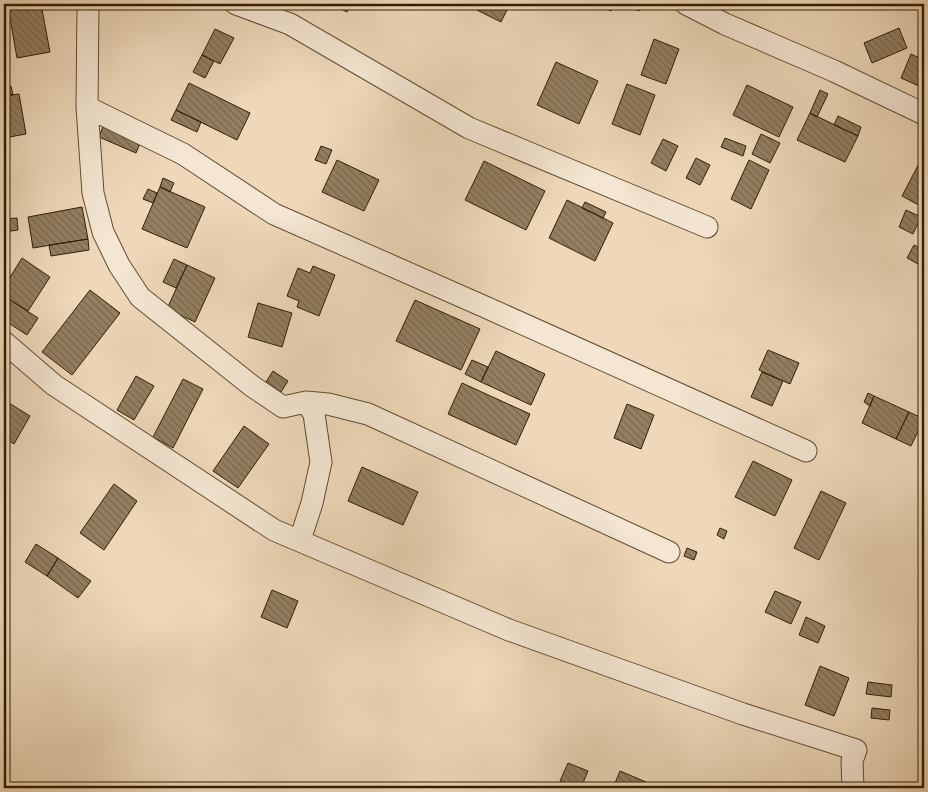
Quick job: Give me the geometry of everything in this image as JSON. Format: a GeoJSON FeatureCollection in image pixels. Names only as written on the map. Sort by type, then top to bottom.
{"type":"FeatureCollection","features":[{"type":"Feature","properties":{"kind":"street"},"geometry":{"type":"LineString","coordinates":[[88,4],[87,107],[93,193],[103,232],[119,265],[140,297],[252,386],[283,407],[306,402],[328,404],[368,414],[669,552]]}},
{"type":"Feature","properties":{"kind":"street"},"geometry":{"type":"LineString","coordinates":[[236,4],[290,24],[469,128],[708,227]]}},
{"type":"Feature","properties":{"kind":"street"},"geometry":{"type":"LineString","coordinates":[[686,4],[725,24],[834,71],[924,114]]}},
{"type":"Feature","properties":{"kind":"street"},"geometry":{"type":"LineString","coordinates":[[87,107],[183,154],[274,214],[806,451]]}},
{"type":"Feature","properties":{"kind":"street"},"geometry":{"type":"LineString","coordinates":[[4,342],[54,385],[274,530],[509,630],[744,714],[856,750],[852,761],[853,788]]}},
{"type":"Feature","properties":{"kind":"street"},"geometry":{"type":"LineString","coordinates":[[300,540],[312,503],[321,462],[314,414],[306,402]]}},
{"type":"Feature","properties":{"kind":"building"},"geometry":{"type":"Polygon","coordinates":[[[41,4],[50,52],[17,58],[8,7],[41,4]]]}},
{"type":"Feature","properties":{"kind":"building"},"geometry":{"type":"Polygon","coordinates":[[[331,4],[351,4],[347,12],[331,4]]]}},
{"type":"Feature","properties":{"kind":"building"},"geometry":{"type":"Polygon","coordinates":[[[478,4],[510,4],[501,22],[475,9],[478,4]]]}},
{"type":"Feature","properties":{"kind":"building"},"geometry":{"type":"Polygon","coordinates":[[[602,4],[615,4],[611,11],[601,6],[602,4]]]}},
{"type":"Feature","properties":{"kind":"building"},"geometry":{"type":"Polygon","coordinates":[[[625,4],[642,4],[639,11],[625,4]]]}},
{"type":"Feature","properties":{"kind":"building"},"geometry":{"type":"Polygon","coordinates":[[[899,28],[907,48],[872,63],[864,43],[899,28]]]}},
{"type":"Feature","properties":{"kind":"building"},"geometry":{"type":"Polygon","coordinates":[[[215,29],[234,38],[220,64],[202,55],[215,29]]]}},
{"type":"Feature","properties":{"kind":"building"},"geometry":{"type":"Polygon","coordinates":[[[654,39],[679,49],[666,84],[641,75],[654,39]]]}},
{"type":"Feature","properties":{"kind":"building"},"geometry":{"type":"Polygon","coordinates":[[[911,54],[924,60],[924,76],[919,86],[901,78],[911,54]]]}},
{"type":"Feature","properties":{"kind":"building"},"geometry":{"type":"Polygon","coordinates":[[[202,55],[214,61],[205,78],[193,72],[202,55]]]}},
{"type":"Feature","properties":{"kind":"building"},"geometry":{"type":"Polygon","coordinates":[[[556,62],[598,81],[579,124],[537,105],[556,62]]]}},
{"type":"Feature","properties":{"kind":"building"},"geometry":{"type":"Polygon","coordinates":[[[189,83],[250,113],[237,140],[176,110],[189,83]]]}},
{"type":"Feature","properties":{"kind":"building"},"geometry":{"type":"Polygon","coordinates":[[[627,84],[655,95],[640,135],[612,124],[627,84]]]}},
{"type":"Feature","properties":{"kind":"building"},"geometry":{"type":"Polygon","coordinates":[[[747,85],[793,107],[779,137],[733,115],[747,85]]]}},
{"type":"Feature","properties":{"kind":"building"},"geometry":{"type":"Polygon","coordinates":[[[11,86],[13,95],[4,96],[4,87],[11,86]]]}},
{"type":"Feature","properties":{"kind":"building"},"geometry":{"type":"Polygon","coordinates":[[[820,90],[828,94],[817,117],[810,113],[820,90]]]}},
{"type":"Feature","properties":{"kind":"building"},"geometry":{"type":"Polygon","coordinates":[[[19,94],[26,134],[4,138],[4,96],[19,94]]]}},
{"type":"Feature","properties":{"kind":"building"},"geometry":{"type":"Polygon","coordinates":[[[176,110],[201,122],[197,132],[171,120],[176,110]]]}},
{"type":"Feature","properties":{"kind":"building"},"geometry":{"type":"Polygon","coordinates":[[[810,113],[858,136],[845,162],[797,140],[810,113]]]}},
{"type":"Feature","properties":{"kind":"building"},"geometry":{"type":"Polygon","coordinates":[[[838,116],[861,127],[858,136],[834,125],[838,116]]]}},
{"type":"Feature","properties":{"kind":"building"},"geometry":{"type":"Polygon","coordinates":[[[104,124],[141,141],[136,153],[99,137],[104,124]]]}},
{"type":"Feature","properties":{"kind":"building"},"geometry":{"type":"Polygon","coordinates":[[[761,134],[780,143],[770,163],[752,154],[761,134]]]}},
{"type":"Feature","properties":{"kind":"building"},"geometry":{"type":"Polygon","coordinates":[[[725,138],[746,146],[743,156],[721,147],[725,138]]]}},
{"type":"Feature","properties":{"kind":"building"},"geometry":{"type":"Polygon","coordinates":[[[663,139],[678,146],[666,171],[651,163],[663,139]]]}},
{"type":"Feature","properties":{"kind":"building"},"geometry":{"type":"Polygon","coordinates":[[[321,146],[332,150],[326,164],[315,160],[321,146]]]}},
{"type":"Feature","properties":{"kind":"building"},"geometry":{"type":"Polygon","coordinates":[[[924,154],[924,208],[902,196],[924,154]]]}},
{"type":"Feature","properties":{"kind":"building"},"geometry":{"type":"Polygon","coordinates":[[[696,158],[710,165],[700,185],[686,178],[696,158]]]}},
{"type":"Feature","properties":{"kind":"building"},"geometry":{"type":"Polygon","coordinates":[[[337,160],[379,180],[364,211],[322,192],[337,160]]]}},
{"type":"Feature","properties":{"kind":"building"},"geometry":{"type":"Polygon","coordinates":[[[749,160],[769,170],[751,209],[731,199],[749,160]]]}},
{"type":"Feature","properties":{"kind":"building"},"geometry":{"type":"Polygon","coordinates":[[[484,161],[545,191],[526,230],[465,200],[484,161]]]}},
{"type":"Feature","properties":{"kind":"building"},"geometry":{"type":"Polygon","coordinates":[[[163,178],[174,183],[170,192],[160,187],[163,178]]]}},
{"type":"Feature","properties":{"kind":"building"},"geometry":{"type":"Polygon","coordinates":[[[160,187],[205,207],[187,248],[142,229],[160,187]]]}},
{"type":"Feature","properties":{"kind":"building"},"geometry":{"type":"Polygon","coordinates":[[[148,189],[157,193],[153,203],[143,199],[148,189]]]}},
{"type":"Feature","properties":{"kind":"building"},"geometry":{"type":"Polygon","coordinates":[[[567,200],[613,223],[595,261],[549,238],[567,200]]]}},
{"type":"Feature","properties":{"kind":"building"},"geometry":{"type":"Polygon","coordinates":[[[585,202],[606,212],[603,218],[582,208],[585,202]]]}},
{"type":"Feature","properties":{"kind":"building"},"geometry":{"type":"Polygon","coordinates":[[[82,207],[88,239],[33,248],[28,217],[82,207]]]}},
{"type":"Feature","properties":{"kind":"building"},"geometry":{"type":"Polygon","coordinates":[[[906,210],[921,217],[913,234],[899,227],[906,210]]]}},
{"type":"Feature","properties":{"kind":"building"},"geometry":{"type":"Polygon","coordinates":[[[17,218],[18,230],[4,232],[4,219],[17,218]]]}},
{"type":"Feature","properties":{"kind":"building"},"geometry":{"type":"Polygon","coordinates":[[[88,239],[89,250],[51,256],[49,245],[88,239]]]}},
{"type":"Feature","properties":{"kind":"building"},"geometry":{"type":"Polygon","coordinates":[[[914,245],[924,250],[918,264],[907,258],[914,245]]]}},
{"type":"Feature","properties":{"kind":"building"},"geometry":{"type":"Polygon","coordinates":[[[22,258],[50,277],[28,311],[4,296],[4,287],[22,258]]]}},
{"type":"Feature","properties":{"kind":"building"},"geometry":{"type":"Polygon","coordinates":[[[174,259],[187,265],[176,288],[163,282],[174,259]]]}},
{"type":"Feature","properties":{"kind":"building"},"geometry":{"type":"Polygon","coordinates":[[[187,265],[215,278],[195,322],[167,309],[187,265]]]}},
{"type":"Feature","properties":{"kind":"building"},"geometry":{"type":"Polygon","coordinates":[[[313,266],[335,275],[319,316],[297,307],[299,301],[287,296],[298,268],[310,273],[313,266]]]}},
{"type":"Feature","properties":{"kind":"building"},"geometry":{"type":"Polygon","coordinates":[[[90,290],[120,313],[72,375],[42,352],[90,290]]]}},
{"type":"Feature","properties":{"kind":"building"},"geometry":{"type":"Polygon","coordinates":[[[4,296],[38,318],[27,335],[4,320],[4,296]]]}},
{"type":"Feature","properties":{"kind":"building"},"geometry":{"type":"Polygon","coordinates":[[[415,300],[480,329],[461,370],[396,341],[415,300]]]}},
{"type":"Feature","properties":{"kind":"building"},"geometry":{"type":"Polygon","coordinates":[[[258,303],[292,313],[282,347],[248,337],[258,303]]]}},
{"type":"Feature","properties":{"kind":"building"},"geometry":{"type":"Polygon","coordinates":[[[768,350],[799,363],[790,384],[759,370],[768,350]]]}},
{"type":"Feature","properties":{"kind":"building"},"geometry":{"type":"Polygon","coordinates":[[[496,351],[545,374],[531,405],[481,382],[496,351]]]}},
{"type":"Feature","properties":{"kind":"building"},"geometry":{"type":"Polygon","coordinates":[[[472,360],[488,367],[481,382],[465,374],[472,360]]]}},
{"type":"Feature","properties":{"kind":"building"},"geometry":{"type":"Polygon","coordinates":[[[273,371],[288,381],[281,392],[266,382],[273,371]]]}},
{"type":"Feature","properties":{"kind":"building"},"geometry":{"type":"Polygon","coordinates":[[[762,372],[783,381],[772,406],[751,397],[762,372]]]}},
{"type":"Feature","properties":{"kind":"building"},"geometry":{"type":"Polygon","coordinates":[[[136,376],[154,386],[134,420],[117,410],[136,376]]]}},
{"type":"Feature","properties":{"kind":"building"},"geometry":{"type":"Polygon","coordinates":[[[183,379],[203,389],[173,448],[153,437],[183,379]]]}},
{"type":"Feature","properties":{"kind":"building"},"geometry":{"type":"Polygon","coordinates":[[[462,383],[530,414],[516,445],[448,414],[462,383]]]}},
{"type":"Feature","properties":{"kind":"building"},"geometry":{"type":"Polygon","coordinates":[[[868,393],[874,396],[870,406],[864,402],[868,393]]]}},
{"type":"Feature","properties":{"kind":"building"},"geometry":{"type":"Polygon","coordinates":[[[874,396],[909,412],[896,439],[862,423],[874,396]]]}},
{"type":"Feature","properties":{"kind":"building"},"geometry":{"type":"Polygon","coordinates":[[[4,400],[30,416],[14,444],[4,438],[4,400]]]}},
{"type":"Feature","properties":{"kind":"building"},"geometry":{"type":"Polygon","coordinates":[[[627,404],[654,415],[641,449],[614,438],[627,404]]]}},
{"type":"Feature","properties":{"kind":"building"},"geometry":{"type":"Polygon","coordinates":[[[909,412],[924,419],[911,446],[896,439],[909,412]]]}},
{"type":"Feature","properties":{"kind":"building"},"geometry":{"type":"Polygon","coordinates":[[[244,426],[269,444],[238,488],[213,471],[244,426]]]}},
{"type":"Feature","properties":{"kind":"building"},"geometry":{"type":"Polygon","coordinates":[[[753,461],[792,480],[775,516],[735,497],[753,461]]]}},
{"type":"Feature","properties":{"kind":"building"},"geometry":{"type":"Polygon","coordinates":[[[362,467],[418,492],[403,525],[348,501],[362,467]]]}},
{"type":"Feature","properties":{"kind":"building"},"geometry":{"type":"Polygon","coordinates":[[[114,484],[137,501],[104,550],[80,533],[114,484]]]}},
{"type":"Feature","properties":{"kind":"building"},"geometry":{"type":"Polygon","coordinates":[[[821,491],[846,503],[819,560],[794,548],[821,491]]]}},
{"type":"Feature","properties":{"kind":"building"},"geometry":{"type":"Polygon","coordinates":[[[720,528],[727,531],[724,539],[717,535],[720,528]]]}},
{"type":"Feature","properties":{"kind":"building"},"geometry":{"type":"Polygon","coordinates":[[[36,544],[58,558],[47,576],[25,562],[36,544]]]}},
{"type":"Feature","properties":{"kind":"building"},"geometry":{"type":"Polygon","coordinates":[[[687,548],[697,552],[694,560],[684,556],[687,548]]]}},
{"type":"Feature","properties":{"kind":"building"},"geometry":{"type":"Polygon","coordinates":[[[58,558],[91,581],[78,598],[47,576],[58,558]]]}},
{"type":"Feature","properties":{"kind":"building"},"geometry":{"type":"Polygon","coordinates":[[[272,590],[298,601],[287,628],[261,617],[272,590]]]}},
{"type":"Feature","properties":{"kind":"building"},"geometry":{"type":"Polygon","coordinates":[[[775,591],[801,602],[791,624],[765,612],[775,591]]]}},
{"type":"Feature","properties":{"kind":"building"},"geometry":{"type":"Polygon","coordinates":[[[806,617],[825,626],[818,643],[799,635],[806,617]]]}},
{"type":"Feature","properties":{"kind":"building"},"geometry":{"type":"Polygon","coordinates":[[[919,628],[924,628],[924,643],[919,643],[919,628]]]}},
{"type":"Feature","properties":{"kind":"building"},"geometry":{"type":"Polygon","coordinates":[[[820,666],[849,678],[834,716],[805,705],[820,666]]]}},
{"type":"Feature","properties":{"kind":"building"},"geometry":{"type":"Polygon","coordinates":[[[868,682],[892,685],[891,697],[866,694],[868,682]]]}},
{"type":"Feature","properties":{"kind":"building"},"geometry":{"type":"Polygon","coordinates":[[[872,708],[890,710],[889,720],[871,718],[872,708]]]}},
{"type":"Feature","properties":{"kind":"building"},"geometry":{"type":"Polygon","coordinates":[[[568,763],[588,771],[581,788],[560,781],[568,763]]]}},
{"type":"Feature","properties":{"kind":"building"},"geometry":{"type":"Polygon","coordinates":[[[620,771],[646,782],[643,788],[613,788],[620,771]]]}}]}
